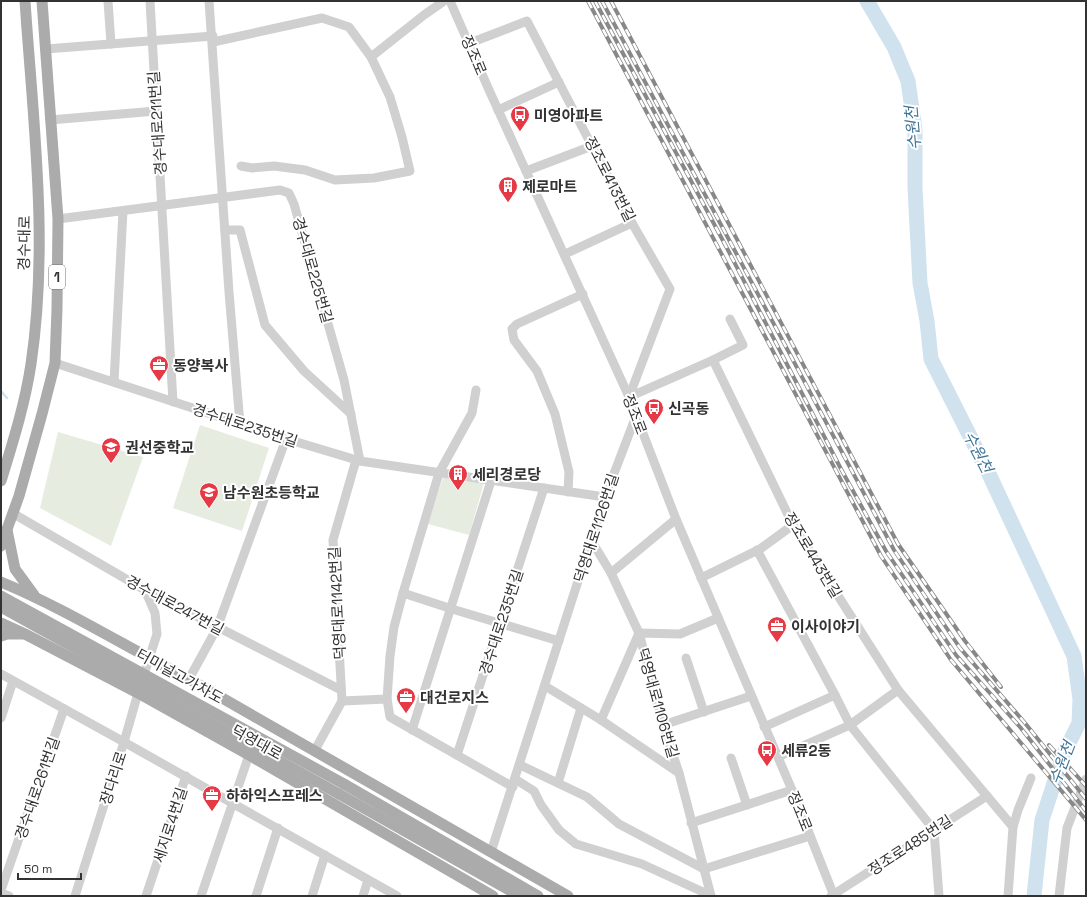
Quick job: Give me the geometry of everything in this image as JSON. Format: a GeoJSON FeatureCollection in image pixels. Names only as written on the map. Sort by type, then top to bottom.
{"type":"FeatureCollection","features":[{"type":"Feature","properties":{"kind":"main road","name":"경수대로"},"geometry":{"type":"LineString","coordinates":[[1,481],[20,422],[31,364],[38,304],[40,220],[25,1]]}},
{"type":"Feature","properties":{"kind":"main road","name":"1"},"geometry":{"type":"LineString","coordinates":[[1,546],[14,514],[55,363],[58,218],[42,1]]}},
{"type":"Feature","properties":{"kind":"main road"},"geometry":{"type":"LineString","coordinates":[[7,529],[15,569],[35,596]]}},
{"type":"Feature","properties":{"kind":"main road","name":"덕영대로"},"geometry":{"type":"LineString","coordinates":[[1,582],[35,596],[148,658],[189,678],[568,896]]}},
{"type":"Feature","properties":{"kind":"main road","name":"터미널고가차도"},"geometry":{"type":"LineString","coordinates":[[1,596],[342,789]]}},
{"type":"Feature","properties":{"kind":"main road","name":"터미널고가차도"},"geometry":{"type":"LineString","coordinates":[[1,607],[342,789]]}},
{"type":"Feature","properties":{"kind":"main road","name":"덕영대로"},"geometry":{"type":"LineString","coordinates":[[1,623],[138,693],[250,755],[442,866],[480,892],[493,896]]}},
{"type":"Feature","properties":{"kind":"main road"},"geometry":{"type":"LineString","coordinates":[[1,636],[7,634],[25,634]]}},
{"type":"Feature","properties":{"kind":"main road"},"geometry":{"type":"LineString","coordinates":[[342,789],[520,896]]}},
{"type":"Feature","properties":{"kind":"main road"},"geometry":{"type":"LineString","coordinates":[[409,828],[461,834]]}},
{"type":"Feature","properties":{"kind":"main road"},"geometry":{"type":"LineString","coordinates":[[409,828],[442,866]]}},
{"type":"Feature","properties":{"kind":"main road"},"geometry":{"type":"LineString","coordinates":[[409,828],[538,896]]}},
{"type":"Feature","properties":{"kind":"street"},"geometry":{"type":"LineString","coordinates":[[108,1],[111,44]]}},
{"type":"Feature","properties":{"kind":"street","name":"경수대로211번길"},"geometry":{"type":"LineString","coordinates":[[150,1],[162,205]]}},
{"type":"Feature","properties":{"kind":"street"},"geometry":{"type":"LineString","coordinates":[[209,1],[213,39],[222,198],[240,424]]}},
{"type":"Feature","properties":{"kind":"street"},"geometry":{"type":"LineString","coordinates":[[371,57],[444,1]]}},
{"type":"Feature","properties":{"kind":"street","name":"정조로"},"geometry":{"type":"LineString","coordinates":[[450,1],[629,397],[676,519],[792,790],[833,896]]}},
{"type":"Feature","properties":{"kind":"street"},"geometry":{"type":"LineString","coordinates":[[46,49],[152,41],[213,39],[322,18],[349,27],[371,57],[390,97],[410,171],[374,178],[335,180],[305,170],[274,166],[252,168],[241,166]]}},
{"type":"Feature","properties":{"kind":"street","name":"정조로413번길"},"geometry":{"type":"LineString","coordinates":[[470,43],[527,20],[632,223],[670,289],[629,397]]}},
{"type":"Feature","properties":{"kind":"street"},"geometry":{"type":"LineString","coordinates":[[498,110],[559,82]]}},
{"type":"Feature","properties":{"kind":"street"},"geometry":{"type":"LineString","coordinates":[[50,120],[156,111]]}},
{"type":"Feature","properties":{"kind":"street"},"geometry":{"type":"LineString","coordinates":[[526,171],[592,146]]}},
{"type":"Feature","properties":{"kind":"street","name":"경수대로225번길"},"geometry":{"type":"LineString","coordinates":[[58,218],[280,190],[289,193],[294,204],[344,380],[358,461]]}},
{"type":"Feature","properties":{"kind":"street"},"geometry":{"type":"LineString","coordinates":[[162,205],[173,402]]}},
{"type":"Feature","properties":{"kind":"street"},"geometry":{"type":"LineString","coordinates":[[114,382],[123,211]]}},
{"type":"Feature","properties":{"kind":"street"},"geometry":{"type":"LineString","coordinates":[[564,254],[632,223]]}},
{"type":"Feature","properties":{"kind":"street"},"geometry":{"type":"LineString","coordinates":[[225,230],[240,230],[265,325],[304,371],[351,414]]}},
{"type":"Feature","properties":{"kind":"street"},"geometry":{"type":"LineString","coordinates":[[568,492],[569,472],[555,414],[537,371],[514,340],[512,329],[517,324],[583,294]]}},
{"type":"Feature","properties":{"kind":"street"},"geometry":{"type":"LineString","coordinates":[[629,397],[744,346],[730,319]]}},
{"type":"Feature","properties":{"kind":"street","name":"정조로443번길"},"geometry":{"type":"LineString","coordinates":[[713,360],[793,525],[898,690],[1013,827]]}},
{"type":"Feature","properties":{"kind":"street","name":"경수대로235번길"},"geometry":{"type":"LineString","coordinates":[[55,363],[286,439],[358,461],[605,497]]}},
{"type":"Feature","properties":{"kind":"street"},"geometry":{"type":"LineString","coordinates":[[476,390],[472,413],[439,473],[403,593],[394,627],[387,699],[390,717],[457,755],[514,783]]}},
{"type":"Feature","properties":{"kind":"street","name":"덕영대로1126번길"},"geometry":{"type":"LineString","coordinates":[[491,852],[605,497],[636,416]]}},
{"type":"Feature","properties":{"kind":"street"},"geometry":{"type":"LineString","coordinates":[[189,678],[217,628],[286,439]]}},
{"type":"Feature","properties":{"kind":"street","name":"덕영대로1142번길"},"geometry":{"type":"LineString","coordinates":[[342,701],[333,540],[358,461]]}},
{"type":"Feature","properties":{"kind":"street"},"geometry":{"type":"LineString","coordinates":[[412,730],[452,609],[491,481]]}},
{"type":"Feature","properties":{"kind":"street","name":"경수대로235번길"},"geometry":{"type":"LineString","coordinates":[[457,755],[544,488]]}},
{"type":"Feature","properties":{"kind":"street","name":"경수대로247번길"},"geometry":{"type":"LineString","coordinates":[[14,514],[145,590],[341,690]]}},
{"type":"Feature","properties":{"kind":"street"},"geometry":{"type":"LineString","coordinates":[[611,573],[676,519]]}},
{"type":"Feature","properties":{"kind":"street"},"geometry":{"type":"LineString","coordinates":[[701,578],[758,550],[793,525]]}},
{"type":"Feature","properties":{"kind":"street","name":"덕영대로1106번길"},"geometry":{"type":"LineString","coordinates":[[514,783],[534,791],[541,805],[559,830],[576,844],[642,864],[706,894],[704,869],[679,773],[663,725],[639,633],[611,573],[591,540]]}},
{"type":"Feature","properties":{"kind":"street"},"geometry":{"type":"LineString","coordinates":[[758,550],[850,725],[934,830],[939,896]]}},
{"type":"Feature","properties":{"kind":"street"},"geometry":{"type":"LineString","coordinates":[[145,590],[155,613],[157,634],[148,658]]}},
{"type":"Feature","properties":{"kind":"street"},"geometry":{"type":"LineString","coordinates":[[403,593],[559,641]]}},
{"type":"Feature","properties":{"kind":"street"},"geometry":{"type":"LineString","coordinates":[[639,633],[680,634],[718,618]]}},
{"type":"Feature","properties":{"kind":"street","name":"덕영대로1106번길"},"geometry":{"type":"LineString","coordinates":[[639,633],[601,720],[679,773]]}},
{"type":"Feature","properties":{"kind":"street","name":"장다리로"},"geometry":{"type":"LineString","coordinates":[[75,896],[124,742],[148,658]]}},
{"type":"Feature","properties":{"kind":"street"},"geometry":{"type":"LineString","coordinates":[[686,658],[704,712]]}},
{"type":"Feature","properties":{"kind":"street"},"geometry":{"type":"LineString","coordinates":[[1,674],[124,742]]}},
{"type":"Feature","properties":{"kind":"street"},"geometry":{"type":"LineString","coordinates":[[1,718],[13,681]]}},
{"type":"Feature","properties":{"kind":"street"},"geometry":{"type":"LineString","coordinates":[[545,686],[601,720]]}},
{"type":"Feature","properties":{"kind":"street"},"geometry":{"type":"LineString","coordinates":[[778,757],[850,725],[898,690]]}},
{"type":"Feature","properties":{"kind":"street"},"geometry":{"type":"LineString","coordinates":[[764,727],[835,695]]}},
{"type":"Feature","properties":{"kind":"street"},"geometry":{"type":"LineString","coordinates":[[663,725],[751,696]]}},
{"type":"Feature","properties":{"kind":"street"},"geometry":{"type":"LineString","coordinates":[[315,750],[342,701],[387,699]]}},
{"type":"Feature","properties":{"kind":"street"},"geometry":{"type":"LineString","coordinates":[[558,783],[581,708]]}},
{"type":"Feature","properties":{"kind":"street","name":"경수대로261번길"},"geometry":{"type":"LineString","coordinates":[[1,890],[64,709]]}},
{"type":"Feature","properties":{"kind":"street","name":"세지로4번길"},"geometry":{"type":"LineString","coordinates":[[124,742],[397,896]]}},
{"type":"Feature","properties":{"kind":"street"},"geometry":{"type":"LineString","coordinates":[[201,896],[232,802],[250,755]]}},
{"type":"Feature","properties":{"kind":"street"},"geometry":{"type":"LineString","coordinates":[[731,758],[746,806]]}},
{"type":"Feature","properties":{"kind":"street"},"geometry":{"type":"LineString","coordinates":[[520,765],[587,797],[619,824],[704,869],[810,836]]}},
{"type":"Feature","properties":{"kind":"street","name":"세지로4번길"},"geometry":{"type":"LineString","coordinates":[[146,896],[186,776]]}},
{"type":"Feature","properties":{"kind":"street"},"geometry":{"type":"LineString","coordinates":[[1008,896],[1013,827],[1031,778]]}},
{"type":"Feature","properties":{"kind":"street"},"geometry":{"type":"LineString","coordinates":[[1061,894],[1067,828],[1086,778]]}},
{"type":"Feature","properties":{"kind":"street"},"geometry":{"type":"LineString","coordinates":[[691,823],[792,790]]}},
{"type":"Feature","properties":{"kind":"street","name":"정조로485번길"},"geometry":{"type":"LineString","coordinates":[[833,896],[987,796]]}},
{"type":"Feature","properties":{"kind":"street"},"geometry":{"type":"LineString","coordinates":[[256,896],[278,828]]}},
{"type":"Feature","properties":{"kind":"street"},"geometry":{"type":"LineString","coordinates":[[312,896],[325,855]]}},
{"type":"Feature","properties":{"kind":"street"},"geometry":{"type":"LineString","coordinates":[[363,896],[368,880]]}},
{"type":"Feature","properties":{"kind":"street"},"geometry":{"type":"LineString","coordinates":[[1,893],[9,896]]}},
{"type":"Feature","properties":{"kind":"shaded area"},"geometry":{"type":"Polygon","coordinates":[[[200,425],[269,448],[242,531],[173,508],[200,425]]]}},
{"type":"Feature","properties":{"kind":"shaded area"},"geometry":{"type":"Polygon","coordinates":[[[58,432],[143,457],[111,546],[40,508],[58,432]]]}},
{"type":"Feature","properties":{"kind":"shaded area"},"geometry":{"type":"Polygon","coordinates":[[[443,477],[484,483],[469,535],[428,524],[443,477]]]}},
{"type":"Feature","properties":{"kind":"waterway","name":"수원천"},"geometry":{"type":"LineString","coordinates":[[867,1],[894,47],[908,81],[915,130],[915,188],[920,283],[927,321],[931,359],[989,474],[1074,656],[1080,699],[1079,723],[1064,753],[1042,820],[1034,896]]}},
{"type":"Feature","properties":{"kind":"waterway"},"geometry":{"type":"LineString","coordinates":[[1,391],[7,398]]}},
{"type":"Feature","properties":{"kind":"railway"},"geometry":{"type":"LineString","coordinates":[[588,1],[881,556],[951,660],[1086,820]]}},
{"type":"Feature","properties":{"kind":"railway"},"geometry":{"type":"LineString","coordinates":[[595,1],[729,252],[841,469],[886,551],[956,655],[1020,727],[1086,811]]}},
{"type":"Feature","properties":{"kind":"railway"},"geometry":{"type":"LineString","coordinates":[[602,1],[894,550],[960,648],[1025,723],[1086,799]]}},
{"type":"Feature","properties":{"kind":"railway"},"geometry":{"type":"LineString","coordinates":[[611,1],[898,544],[965,641],[1001,687]]}},
{"type":"Feature","properties":{"kind":"railway"},"geometry":{"type":"LineString","coordinates":[[1049,745],[1086,786]]}},
{"type":"Feature","properties":{"kind":"place","name":"미영아파트"},"geometry":{"type":"Point","coordinates":[520,132]}},
{"type":"Feature","properties":{"kind":"place","name":"제로마트"},"geometry":{"type":"Point","coordinates":[508,203]}},
{"type":"Feature","properties":{"kind":"place","name":"동양복사"},"geometry":{"type":"Point","coordinates":[159,382]}},
{"type":"Feature","properties":{"kind":"place","name":"신곡동"},"geometry":{"type":"Point","coordinates":[654,425]}},
{"type":"Feature","properties":{"kind":"place","name":"권선중학교"},"geometry":{"type":"Point","coordinates":[111,464]}},
{"type":"Feature","properties":{"kind":"place","name":"세리경로당"},"geometry":{"type":"Point","coordinates":[458,491]}},
{"type":"Feature","properties":{"kind":"place","name":"남수원초등학교"},"geometry":{"type":"Point","coordinates":[209,509]}},
{"type":"Feature","properties":{"kind":"place","name":"이사이야기"},"geometry":{"type":"Point","coordinates":[777,643]}},
{"type":"Feature","properties":{"kind":"place","name":"대건로지스"},"geometry":{"type":"Point","coordinates":[406,714]}},
{"type":"Feature","properties":{"kind":"place","name":"세류2동"},"geometry":{"type":"Point","coordinates":[767,767]}},
{"type":"Feature","properties":{"kind":"place","name":"하하익스프레스"},"geometry":{"type":"Point","coordinates":[212,812]}}]}
